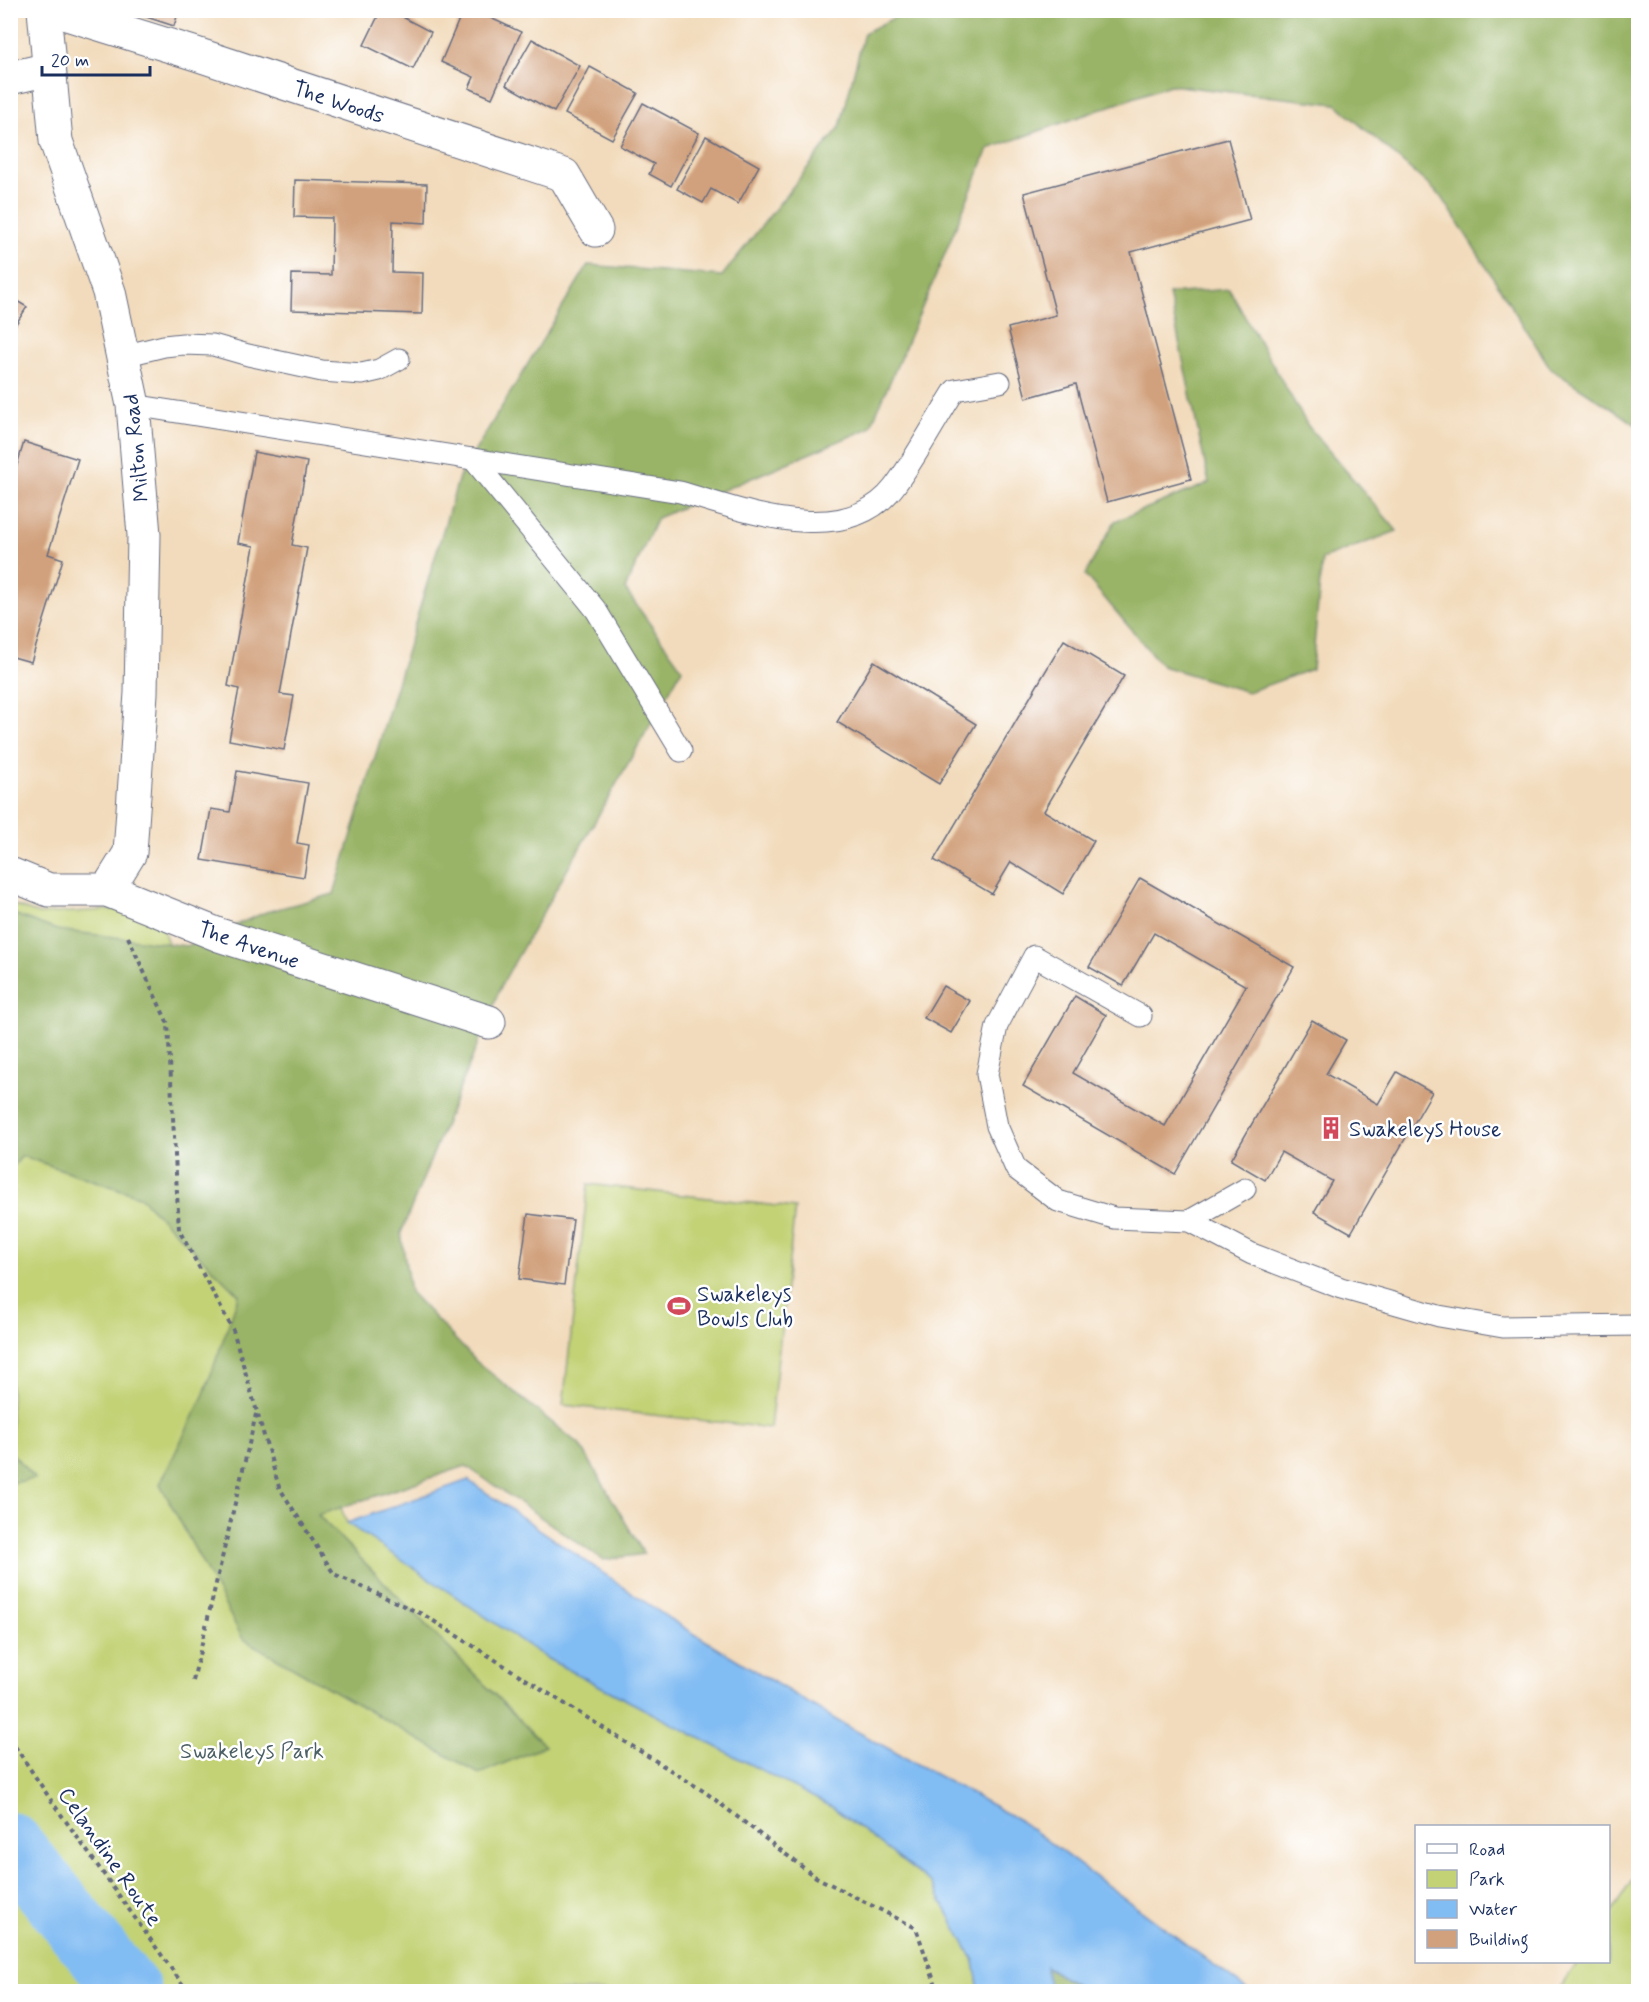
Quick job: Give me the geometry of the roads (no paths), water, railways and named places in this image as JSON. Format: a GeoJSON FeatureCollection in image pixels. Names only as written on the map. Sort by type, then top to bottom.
{"type":"FeatureCollection","features":[{"type":"Feature","properties":{"kind":"street","name":"Milton Road"},"geometry":{"type":"LineString","coordinates":[[44,10],[56,141],[109,292],[133,405],[144,536],[141,693],[130,853],[107,890]]}},
{"type":"Feature","properties":{"kind":"street","name":"The Woods"},"geometry":{"type":"LineString","coordinates":[[54,10],[193,53],[564,176],[596,230]]}},
{"type":"Feature","properties":{"kind":"street"},"geometry":{"type":"LineString","coordinates":[[10,78],[49,69]]}},
{"type":"Feature","properties":{"kind":"street","name":"The Avenue"},"geometry":{"type":"LineString","coordinates":[[10,874],[49,890],[107,890],[219,935],[489,1022]]}},
{"type":"Feature","properties":{"kind":"lane"},"geometry":{"type":"LineString","coordinates":[[123,356],[164,346],[213,345],[322,371],[363,374],[379,370],[399,359]]}},
{"type":"Feature","properties":{"kind":"lane"},"geometry":{"type":"LineString","coordinates":[[133,405],[680,492],[760,516],[800,522],[831,520],[866,511],[893,488],[955,390],[1000,382]]}},
{"type":"Feature","properties":{"kind":"lane"},"geometry":{"type":"LineString","coordinates":[[473,459],[596,610],[681,751]]}},
{"type":"Feature","properties":{"kind":"lane"},"geometry":{"type":"LineString","coordinates":[[1141,1016],[1034,956],[997,1026],[987,1074],[997,1126],[1016,1169],[1058,1201],[1114,1218],[1189,1221],[1263,1259],[1341,1288],[1439,1316],[1503,1327],[1638,1325]]}},
{"type":"Feature","properties":{"kind":"lane"},"geometry":{"type":"LineString","coordinates":[[1189,1221],[1245,1189]]}},
{"type":"Feature","properties":{"kind":"water"},"geometry":{"type":"Polygon","coordinates":[[[468,1480],[670,1619],[838,1721],[1019,1820],[1249,1991],[1086,1991],[1045,1966],[1050,1991],[979,1991],[974,1961],[932,1884],[832,1807],[548,1659],[347,1523],[468,1480]]]}},
{"type":"Feature","properties":{"kind":"waterway"},"geometry":{"type":"LineString","coordinates":[[10,1844],[130,1992]]}},
{"type":"Feature","properties":{"kind":"place","name":"Swakeleys House"},"geometry":{"type":"Point","coordinates":[1331,1128]}},
{"type":"Feature","properties":{"kind":"place","name":"Swakeleys Bowls Club"},"geometry":{"type":"Point","coordinates":[679,1306]}},
{"type":"Feature","properties":{"kind":"park label","name":"Swakeleys Park"},"geometry":{"type":"Point","coordinates":[252,1750]}}]}
